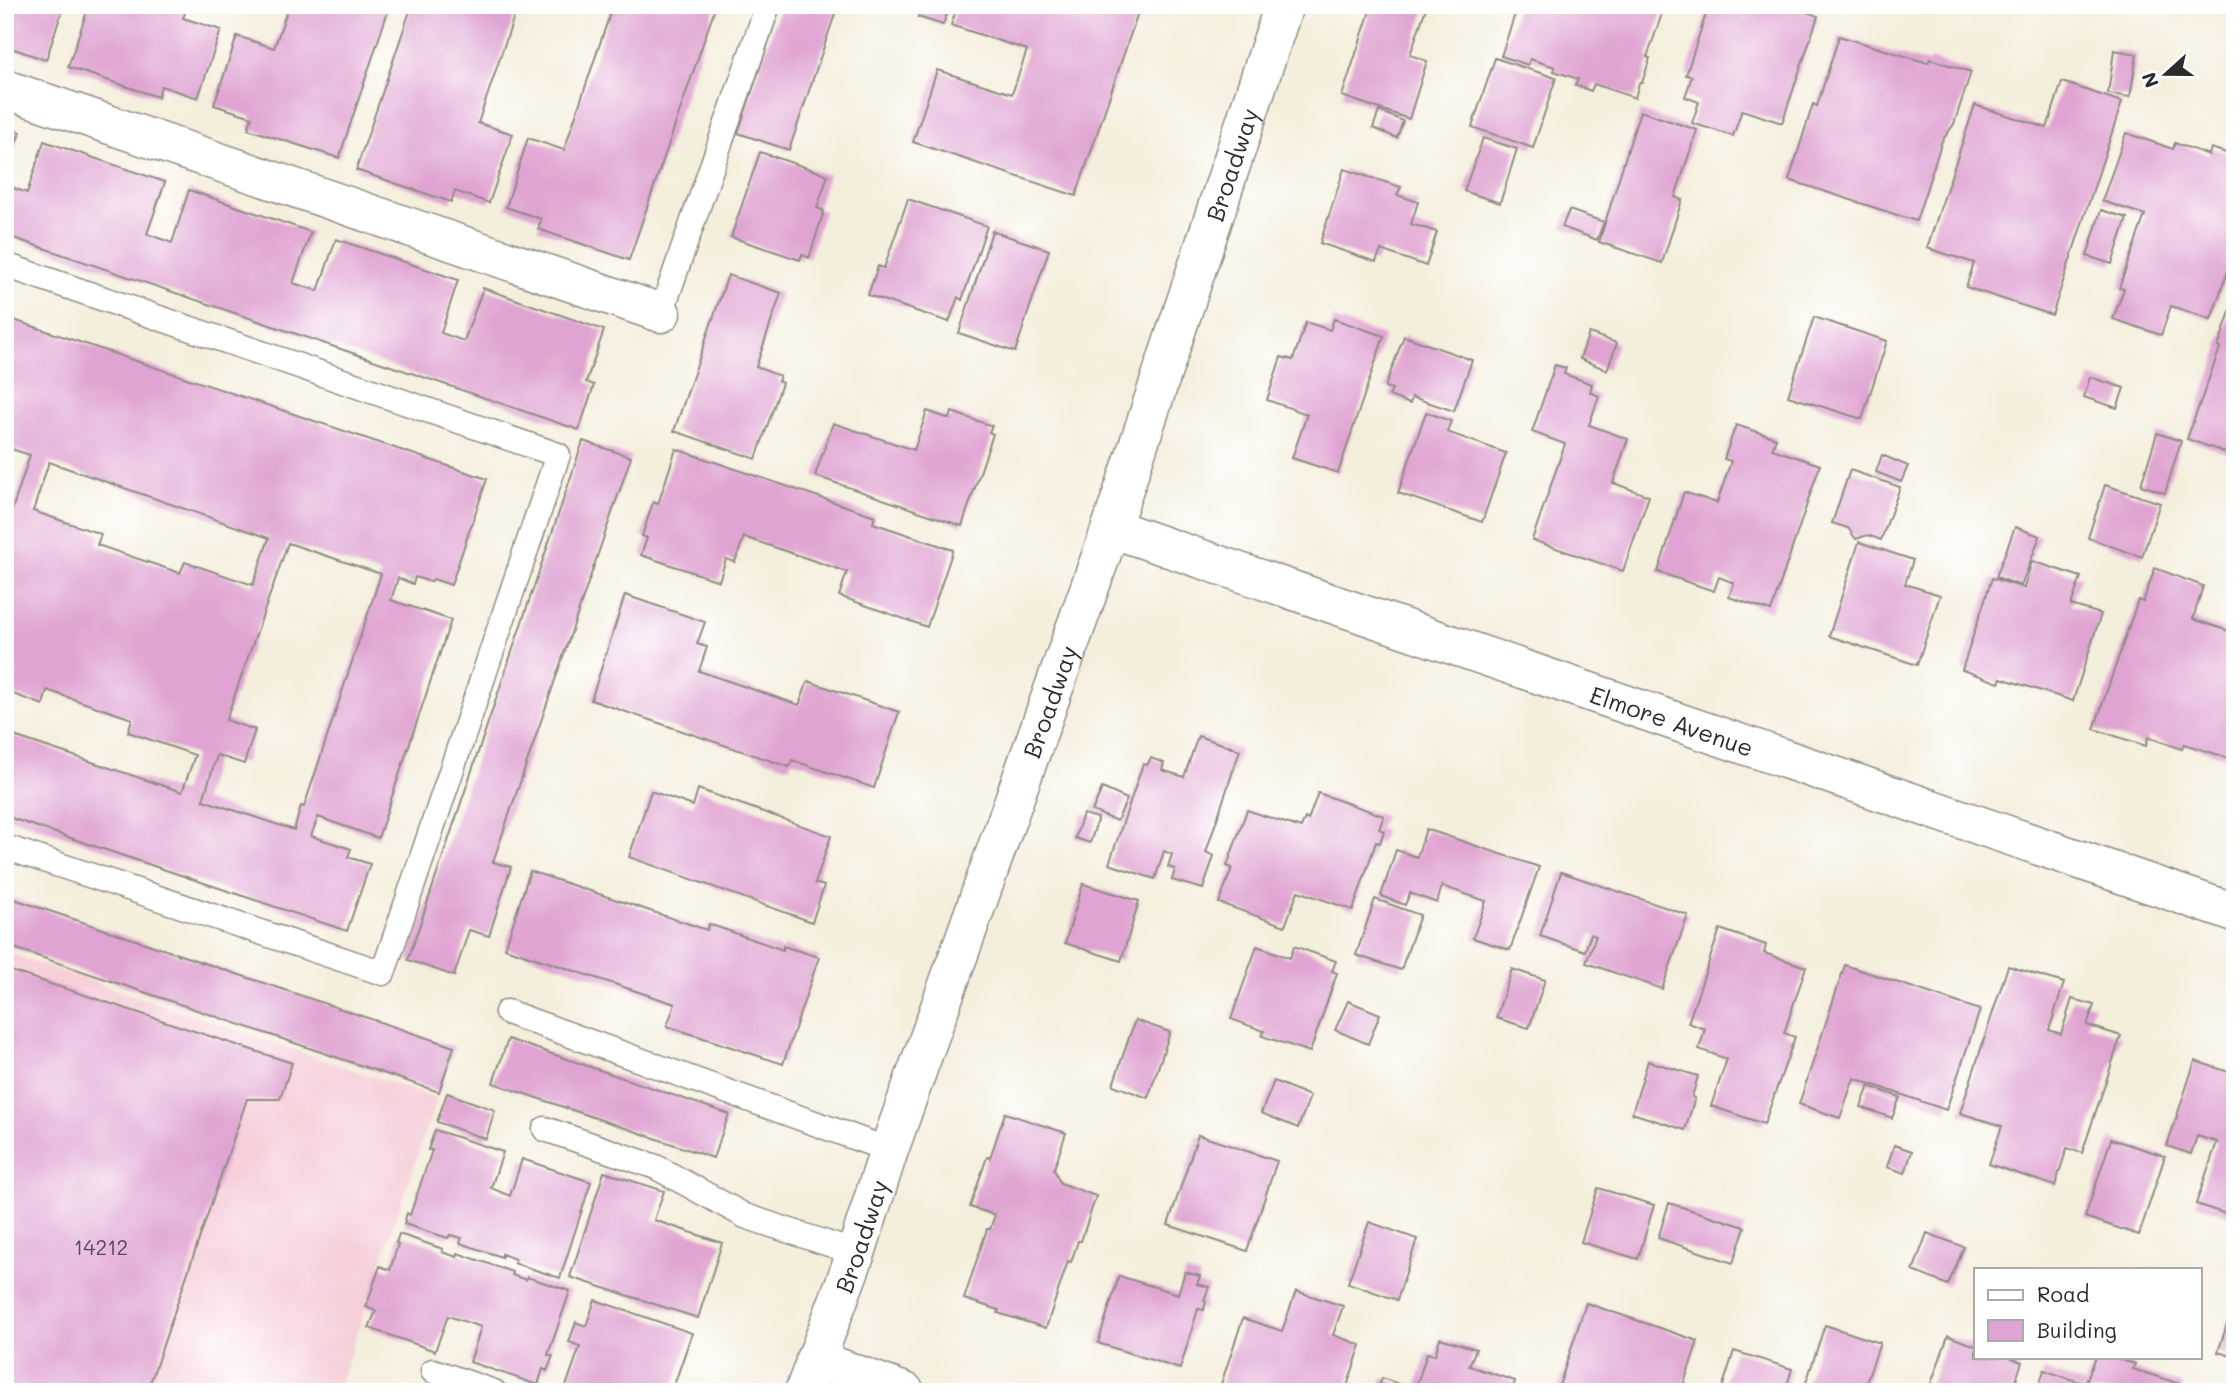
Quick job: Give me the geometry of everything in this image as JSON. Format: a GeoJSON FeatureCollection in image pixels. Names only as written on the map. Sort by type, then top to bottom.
{"type":"FeatureCollection","features":[{"type":"Feature","properties":{"kind":"street","name":"Broadway"},"geometry":{"type":"LineString","coordinates":[[809,1376],[856,1252],[889,1150],[1111,528],[1284,5]]}},
{"type":"Feature","properties":{"kind":"street"},"geometry":{"type":"LineString","coordinates":[[5,89],[661,313]]}},
{"type":"Feature","properties":{"kind":"street","name":"Elmore Avenue"},"geometry":{"type":"LineString","coordinates":[[1111,528],[2235,913]]}},
{"type":"Feature","properties":{"kind":"street"},"geometry":{"type":"LineString","coordinates":[[809,1376],[905,1392]]}},
{"type":"Feature","properties":{"kind":"lane"},"geometry":{"type":"LineString","coordinates":[[661,313],[768,5]]}},
{"type":"Feature","properties":{"kind":"lane"},"geometry":{"type":"LineString","coordinates":[[5,265],[558,455],[383,972],[5,847]]}},
{"type":"Feature","properties":{"kind":"lane"},"geometry":{"type":"LineString","coordinates":[[507,1012],[889,1150]]}},
{"type":"Feature","properties":{"kind":"lane"},"geometry":{"type":"LineString","coordinates":[[545,1129],[656,1167],[745,1216],[856,1252]]}},
{"type":"Feature","properties":{"kind":"lane"},"geometry":{"type":"LineString","coordinates":[[433,1371],[494,1392]]}},
{"type":"Feature","properties":{"kind":"shaded area"},"geometry":{"type":"Polygon","coordinates":[[[5,952],[437,1098],[337,1392],[5,1392],[5,952]]]}},
{"type":"Feature","properties":{"kind":"building"},"geometry":{"type":"Polygon","coordinates":[[[5,5],[64,5],[46,60],[5,46],[5,5]]]}},
{"type":"Feature","properties":{"kind":"building"},"geometry":{"type":"Polygon","coordinates":[[[89,5],[188,5],[183,18],[221,30],[198,98],[161,86],[158,97],[68,67],[89,5]]]}},
{"type":"Feature","properties":{"kind":"building"},"geometry":{"type":"Polygon","coordinates":[[[289,5],[390,5],[339,158],[248,129],[252,117],[214,105],[237,36],[274,48],[289,5]]]}},
{"type":"Feature","properties":{"kind":"building"},"geometry":{"type":"Polygon","coordinates":[[[412,5],[518,5],[478,123],[513,134],[489,203],[455,191],[451,202],[356,170],[412,5]]]}},
{"type":"Feature","properties":{"kind":"building"},"geometry":{"type":"Polygon","coordinates":[[[613,5],[716,5],[629,260],[538,229],[541,219],[506,207],[528,138],[564,150],[613,5]]]}},
{"type":"Feature","properties":{"kind":"building"},"geometry":{"type":"Polygon","coordinates":[[[781,5],[838,5],[789,150],[738,133],[781,5]]]}},
{"type":"Feature","properties":{"kind":"building"},"geometry":{"type":"Polygon","coordinates":[[[922,5],[950,5],[943,25],[918,17],[922,5]]]}},
{"type":"Feature","properties":{"kind":"building"},"geometry":{"type":"Polygon","coordinates":[[[958,5],[1128,5],[1139,9],[1076,196],[913,142],[937,70],[1012,94],[1027,50],[951,25],[958,5]]]}},
{"type":"Feature","properties":{"kind":"building"},"geometry":{"type":"Polygon","coordinates":[[[1372,5],[1427,5],[1410,55],[1427,61],[1409,119],[1342,96],[1372,5]]]}},
{"type":"Feature","properties":{"kind":"building"},"geometry":{"type":"Polygon","coordinates":[[[1518,5],[1665,5],[1635,98],[1594,84],[1591,91],[1575,85],[1578,79],[1554,71],[1555,67],[1530,59],[1528,65],[1501,56],[1518,5]]]}},
{"type":"Feature","properties":{"kind":"building"},"geometry":{"type":"Polygon","coordinates":[[[1709,5],[1746,5],[1756,8],[1757,5],[1787,5],[1818,16],[1782,123],[1742,110],[1733,136],[1692,123],[1699,102],[1685,97],[1692,76],[1686,75],[1709,5]]]}},
{"type":"Feature","properties":{"kind":"building"},"geometry":{"type":"Polygon","coordinates":[[[1839,36],[1928,63],[1930,59],[1971,72],[1954,124],[1942,141],[1916,221],[1789,180],[1813,104],[1817,106],[1839,36]]]}},
{"type":"Feature","properties":{"kind":"building"},"geometry":{"type":"Polygon","coordinates":[[[2114,50],[2137,54],[2130,97],[2108,94],[2114,50]]]}},
{"type":"Feature","properties":{"kind":"building"},"geometry":{"type":"Polygon","coordinates":[[[1495,58],[1556,78],[1533,148],[1472,127],[1495,58]]]}},
{"type":"Feature","properties":{"kind":"building"},"geometry":{"type":"Polygon","coordinates":[[[2062,82],[2122,102],[2052,315],[1966,287],[1974,263],[1927,248],[1975,105],[2047,128],[2062,82]]]}},
{"type":"Feature","properties":{"kind":"building"},"geometry":{"type":"Polygon","coordinates":[[[1379,111],[1403,121],[1397,138],[1373,128],[1379,111]]]}},
{"type":"Feature","properties":{"kind":"building"},"geometry":{"type":"Polygon","coordinates":[[[1640,111],[1697,130],[1675,197],[1682,200],[1662,263],[1599,242],[1640,111]]]}},
{"type":"Feature","properties":{"kind":"building"},"geometry":{"type":"Polygon","coordinates":[[[5,128],[20,132],[6,172],[5,172],[5,128]]]}},
{"type":"Feature","properties":{"kind":"building"},"geometry":{"type":"Polygon","coordinates":[[[2126,133],[2173,149],[2175,143],[2209,155],[2211,148],[2235,156],[2235,251],[2211,319],[2171,306],[2161,335],[2113,319],[2124,289],[2119,288],[2145,215],[2102,201],[2126,133]]]}},
{"type":"Feature","properties":{"kind":"building"},"geometry":{"type":"Polygon","coordinates":[[[1483,138],[1517,149],[1500,203],[1464,191],[1483,138]]]}},
{"type":"Feature","properties":{"kind":"building"},"geometry":{"type":"Polygon","coordinates":[[[44,141],[165,182],[147,234],[172,243],[189,190],[311,232],[293,283],[318,291],[336,239],[458,280],[441,333],[464,341],[483,288],[604,330],[586,382],[594,385],[579,430],[5,235],[5,185],[27,193],[44,141]]]}},
{"type":"Feature","properties":{"kind":"building"},"geometry":{"type":"Polygon","coordinates":[[[760,152],[828,175],[817,208],[824,211],[809,258],[802,254],[800,260],[731,237],[760,152]]]}},
{"type":"Feature","properties":{"kind":"building"},"geometry":{"type":"Polygon","coordinates":[[[1344,169],[1401,187],[1397,195],[1418,202],[1411,224],[1437,232],[1426,266],[1381,250],[1376,262],[1320,243],[1344,169]]]}},
{"type":"Feature","properties":{"kind":"building"},"geometry":{"type":"Polygon","coordinates":[[[908,199],[987,226],[962,300],[958,297],[949,322],[868,295],[878,266],[884,268],[908,199]]]}},
{"type":"Feature","properties":{"kind":"building"},"geometry":{"type":"Polygon","coordinates":[[[1569,210],[1604,222],[1597,240],[1562,227],[1569,210]]]}},
{"type":"Feature","properties":{"kind":"building"},"geometry":{"type":"Polygon","coordinates":[[[2101,210],[2127,218],[2112,264],[2087,256],[2101,210]]]}},
{"type":"Feature","properties":{"kind":"building"},"geometry":{"type":"Polygon","coordinates":[[[992,231],[1049,250],[1015,352],[959,333],[992,231]]]}},
{"type":"Feature","properties":{"kind":"building"},"geometry":{"type":"Polygon","coordinates":[[[728,275],[781,293],[756,367],[780,376],[778,381],[782,383],[756,459],[674,431],[728,275]]]}},
{"type":"Feature","properties":{"kind":"building"},"geometry":{"type":"Polygon","coordinates":[[[2234,300],[2235,456],[2187,439],[2220,348],[2218,347],[2234,300]]]}},
{"type":"Feature","properties":{"kind":"building"},"geometry":{"type":"Polygon","coordinates":[[[5,317],[487,479],[451,585],[415,577],[413,584],[398,578],[391,600],[451,620],[378,838],[318,817],[311,836],[351,849],[348,857],[370,864],[347,931],[5,816],[5,733],[182,792],[195,755],[128,732],[132,719],[47,690],[43,705],[5,691],[5,508],[12,510],[30,455],[5,447],[5,317]],[[49,462],[33,511],[101,534],[97,545],[180,573],[185,562],[253,585],[269,538],[49,462]],[[288,543],[226,720],[255,730],[244,764],[217,755],[203,800],[294,830],[381,574],[288,543]]]}},
{"type":"Feature","properties":{"kind":"building"},"geometry":{"type":"Polygon","coordinates":[[[1814,317],[1887,341],[1862,419],[1788,396],[1814,317]]]}},
{"type":"Feature","properties":{"kind":"building"},"geometry":{"type":"Polygon","coordinates":[[[1334,319],[1384,336],[1338,473],[1292,458],[1307,414],[1267,400],[1281,357],[1293,360],[1306,322],[1330,330],[1334,319]]]}},
{"type":"Feature","properties":{"kind":"building"},"geometry":{"type":"Polygon","coordinates":[[[1589,333],[1617,343],[1607,370],[1580,359],[1589,333]]]}},
{"type":"Feature","properties":{"kind":"building"},"geometry":{"type":"Polygon","coordinates":[[[1404,336],[1472,360],[1454,411],[1412,397],[1410,404],[1389,396],[1392,389],[1385,387],[1404,336]]]}},
{"type":"Feature","properties":{"kind":"building"},"geometry":{"type":"Polygon","coordinates":[[[1555,365],[1566,368],[1564,374],[1592,384],[1590,392],[1599,396],[1589,425],[1628,439],[1613,483],[1649,496],[1623,571],[1532,540],[1565,444],[1532,432],[1555,365]]]}},
{"type":"Feature","properties":{"kind":"building"},"geometry":{"type":"Polygon","coordinates":[[[2090,377],[2124,388],[2117,408],[2084,397],[2090,377]]]}},
{"type":"Feature","properties":{"kind":"building"},"geometry":{"type":"Polygon","coordinates":[[[927,411],[950,419],[952,412],[992,426],[989,432],[993,434],[962,526],[815,476],[833,423],[914,450],[927,411]]]}},
{"type":"Feature","properties":{"kind":"building"},"geometry":{"type":"Polygon","coordinates":[[[1426,412],[1451,421],[1447,432],[1506,453],[1482,522],[1398,493],[1426,412]]]}},
{"type":"Feature","properties":{"kind":"building"},"geometry":{"type":"Polygon","coordinates":[[[1736,425],[1776,438],[1772,449],[1820,465],[1771,611],[1729,597],[1734,583],[1719,577],[1714,591],[1658,572],[1684,492],[1717,503],[1731,461],[1724,459],[1736,425]]]}},
{"type":"Feature","properties":{"kind":"building"},"geometry":{"type":"Polygon","coordinates":[[[2157,433],[2181,441],[2165,493],[2141,485],[2157,433]]]}},
{"type":"Feature","properties":{"kind":"building"},"geometry":{"type":"Polygon","coordinates":[[[583,441],[631,457],[493,862],[511,867],[489,936],[469,930],[454,976],[408,960],[583,441]]]}},
{"type":"Feature","properties":{"kind":"building"},"geometry":{"type":"Polygon","coordinates":[[[676,449],[875,516],[873,523],[953,550],[927,627],[839,596],[847,572],[744,537],[735,562],[726,559],[719,581],[641,555],[647,538],[642,536],[653,502],[658,504],[676,449]]]}},
{"type":"Feature","properties":{"kind":"building"},"geometry":{"type":"Polygon","coordinates":[[[1882,455],[1908,466],[1901,482],[1876,472],[1882,455]]]}},
{"type":"Feature","properties":{"kind":"building"},"geometry":{"type":"Polygon","coordinates":[[[1850,470],[1900,487],[1881,540],[1868,535],[1856,539],[1848,528],[1832,523],[1850,470]]]}},
{"type":"Feature","properties":{"kind":"building"},"geometry":{"type":"Polygon","coordinates":[[[2105,485],[2160,503],[2142,557],[2088,538],[2105,485]]]}},
{"type":"Feature","properties":{"kind":"building"},"geometry":{"type":"Polygon","coordinates":[[[2015,527],[2040,536],[2021,586],[1996,577],[2015,527]]]}},
{"type":"Feature","properties":{"kind":"building"},"geometry":{"type":"Polygon","coordinates":[[[1859,542],[1913,560],[1905,584],[1940,595],[1917,665],[1829,636],[1859,542]]]}},
{"type":"Feature","properties":{"kind":"building"},"geometry":{"type":"Polygon","coordinates":[[[2032,561],[2081,577],[2071,605],[2101,614],[2073,701],[2001,678],[1999,683],[1962,670],[1992,578],[2024,588],[2032,561]]]}},
{"type":"Feature","properties":{"kind":"building"},"geometry":{"type":"Polygon","coordinates":[[[2155,568],[2203,586],[2193,619],[2235,633],[2235,751],[2232,759],[2184,744],[2182,749],[2148,737],[2146,746],[2094,729],[2138,600],[2143,602],[2155,568]]]}},
{"type":"Feature","properties":{"kind":"building"},"geometry":{"type":"Polygon","coordinates":[[[625,595],[705,622],[697,644],[707,647],[699,671],[799,705],[808,681],[899,712],[874,788],[792,760],[789,767],[591,700],[625,595]]]}},
{"type":"Feature","properties":{"kind":"building"},"geometry":{"type":"Polygon","coordinates":[[[1198,736],[1240,750],[1206,852],[1214,856],[1203,889],[1172,880],[1175,869],[1168,867],[1172,854],[1164,851],[1155,879],[1109,864],[1143,764],[1147,765],[1151,758],[1164,763],[1162,770],[1184,777],[1198,736]]]}},
{"type":"Feature","properties":{"kind":"building"},"geometry":{"type":"Polygon","coordinates":[[[1102,788],[1127,799],[1117,821],[1092,811],[1102,788]]]}},
{"type":"Feature","properties":{"kind":"building"},"geometry":{"type":"Polygon","coordinates":[[[698,789],[831,836],[815,883],[824,886],[812,922],[629,857],[651,791],[693,806],[698,789]]]}},
{"type":"Feature","properties":{"kind":"building"},"geometry":{"type":"Polygon","coordinates":[[[1318,793],[1384,816],[1379,829],[1384,831],[1380,843],[1376,842],[1353,910],[1298,891],[1285,926],[1219,903],[1232,868],[1227,866],[1247,810],[1301,828],[1305,818],[1308,820],[1318,793]]]}},
{"type":"Feature","properties":{"kind":"building"},"geometry":{"type":"Polygon","coordinates":[[[1083,814],[1098,818],[1090,843],[1075,838],[1083,814]]]}},
{"type":"Feature","properties":{"kind":"building"},"geometry":{"type":"Polygon","coordinates":[[[1426,829],[1539,867],[1510,950],[1473,938],[1486,901],[1442,886],[1437,903],[1410,893],[1405,905],[1381,896],[1396,850],[1417,857],[1426,829]]]}},
{"type":"Feature","properties":{"kind":"building"},"geometry":{"type":"Polygon","coordinates":[[[530,871],[707,930],[709,924],[783,950],[783,946],[819,957],[783,1064],[667,1026],[675,1004],[505,948],[530,871]]]}},
{"type":"Feature","properties":{"kind":"building"},"geometry":{"type":"Polygon","coordinates":[[[1561,872],[1688,915],[1662,989],[1586,963],[1596,936],[1591,934],[1585,951],[1540,936],[1561,872]]]}},
{"type":"Feature","properties":{"kind":"building"},"geometry":{"type":"Polygon","coordinates":[[[1083,884],[1139,901],[1121,961],[1065,943],[1083,884]]]}},
{"type":"Feature","properties":{"kind":"building"},"geometry":{"type":"Polygon","coordinates":[[[5,896],[454,1047],[439,1092],[5,945],[5,896]]]}},
{"type":"Feature","properties":{"kind":"building"},"geometry":{"type":"Polygon","coordinates":[[[1375,899],[1420,915],[1401,970],[1356,955],[1375,899]]]}},
{"type":"Feature","properties":{"kind":"building"},"geometry":{"type":"Polygon","coordinates":[[[1720,929],[1766,945],[1764,953],[1806,967],[1784,1033],[1795,1037],[1764,1124],[1711,1106],[1727,1059],[1699,1049],[1705,1029],[1688,1023],[1720,929]]]}},
{"type":"Feature","properties":{"kind":"building"},"geometry":{"type":"Polygon","coordinates":[[[1257,946],[1290,958],[1294,946],[1336,961],[1332,971],[1337,973],[1310,1052],[1262,1036],[1264,1031],[1231,1019],[1257,946]]]}},
{"type":"Feature","properties":{"kind":"building"},"geometry":{"type":"Polygon","coordinates":[[[1845,965],[1980,1010],[1946,1110],[1854,1078],[1840,1118],[1799,1104],[1845,965]]]}},
{"type":"Feature","properties":{"kind":"building"},"geometry":{"type":"Polygon","coordinates":[[[2008,966],[2064,983],[2049,1030],[2061,1034],[2072,999],[2094,1005],[2087,1025],[2121,1036],[2082,1153],[2067,1148],[2055,1186],[1989,1164],[2002,1126],[1960,1113],[2008,966]]]}},
{"type":"Feature","properties":{"kind":"building"},"geometry":{"type":"Polygon","coordinates":[[[5,969],[292,1063],[280,1099],[247,1099],[147,1392],[5,1392],[5,969]]]}},
{"type":"Feature","properties":{"kind":"building"},"geometry":{"type":"Polygon","coordinates":[[[1512,969],[1545,980],[1529,1028],[1496,1018],[1512,969]]]}},
{"type":"Feature","properties":{"kind":"building"},"geometry":{"type":"Polygon","coordinates":[[[1348,1001],[1380,1014],[1368,1044],[1335,1030],[1348,1001]]]}},
{"type":"Feature","properties":{"kind":"building"},"geometry":{"type":"Polygon","coordinates":[[[1135,1020],[1170,1032],[1148,1098],[1113,1085],[1135,1020]]]}},
{"type":"Feature","properties":{"kind":"building"},"geometry":{"type":"Polygon","coordinates":[[[508,1039],[729,1114],[713,1158],[493,1083],[508,1039]]]}},
{"type":"Feature","properties":{"kind":"building"},"geometry":{"type":"Polygon","coordinates":[[[1648,1061],[1698,1076],[1692,1097],[1695,1098],[1685,1130],[1632,1113],[1648,1061]]]}},
{"type":"Feature","properties":{"kind":"building"},"geometry":{"type":"Polygon","coordinates":[[[2195,1061],[2235,1074],[2235,1217],[2196,1204],[2217,1142],[2197,1136],[2191,1154],[2167,1146],[2195,1061]]]}},
{"type":"Feature","properties":{"kind":"building"},"geometry":{"type":"Polygon","coordinates":[[[1274,1081],[1310,1096],[1298,1128],[1261,1113],[1274,1081]]]}},
{"type":"Feature","properties":{"kind":"building"},"geometry":{"type":"Polygon","coordinates":[[[1869,1086],[1900,1097],[1892,1118],[1861,1107],[1869,1086]]]}},
{"type":"Feature","properties":{"kind":"building"},"geometry":{"type":"Polygon","coordinates":[[[447,1093],[495,1110],[486,1139],[437,1122],[447,1093]]]}},
{"type":"Feature","properties":{"kind":"building"},"geometry":{"type":"Polygon","coordinates":[[[1005,1113],[1066,1133],[1054,1169],[1060,1183],[1096,1196],[1081,1241],[1078,1241],[1071,1262],[1068,1261],[1046,1328],[964,1299],[987,1229],[990,1229],[995,1215],[970,1207],[1005,1113]]]}},
{"type":"Feature","properties":{"kind":"building"},"geometry":{"type":"Polygon","coordinates":[[[435,1130],[503,1152],[491,1188],[510,1196],[522,1159],[591,1182],[560,1278],[514,1263],[515,1259],[502,1254],[502,1257],[460,1243],[462,1238],[450,1235],[448,1238],[404,1224],[407,1213],[410,1215],[432,1150],[428,1150],[435,1130]]]}},
{"type":"Feature","properties":{"kind":"building"},"geometry":{"type":"Polygon","coordinates":[[[1198,1135],[1277,1161],[1247,1251],[1168,1225],[1198,1135]]]}},
{"type":"Feature","properties":{"kind":"building"},"geometry":{"type":"Polygon","coordinates":[[[2111,1139],[2165,1156],[2139,1235],[2085,1217],[2111,1139]]]}},
{"type":"Feature","properties":{"kind":"building"},"geometry":{"type":"Polygon","coordinates":[[[1894,1145],[1912,1151],[1905,1173],[1887,1167],[1894,1145]]]}},
{"type":"Feature","properties":{"kind":"building"},"geometry":{"type":"Polygon","coordinates":[[[604,1172],[664,1191],[654,1220],[722,1243],[698,1318],[570,1277],[604,1172]]]}},
{"type":"Feature","properties":{"kind":"building"},"geometry":{"type":"Polygon","coordinates":[[[1598,1188],[1654,1205],[1638,1259],[1581,1242],[1598,1188]]]}},
{"type":"Feature","properties":{"kind":"building"},"geometry":{"type":"Polygon","coordinates":[[[1669,1203],[1745,1227],[1733,1263],[1658,1238],[1669,1203]]]}},
{"type":"Feature","properties":{"kind":"building"},"geometry":{"type":"Polygon","coordinates":[[[1369,1222],[1417,1239],[1397,1300],[1348,1283],[1369,1222]]]}},
{"type":"Feature","properties":{"kind":"building"},"geometry":{"type":"Polygon","coordinates":[[[1927,1233],[1964,1247],[1948,1285],[1913,1271],[1927,1233]]]}},
{"type":"Feature","properties":{"kind":"building"},"geometry":{"type":"Polygon","coordinates":[[[399,1234],[443,1249],[442,1252],[457,1257],[458,1253],[512,1272],[512,1275],[526,1280],[527,1277],[570,1291],[548,1355],[553,1356],[547,1371],[543,1369],[538,1385],[470,1362],[481,1327],[448,1316],[435,1351],[369,1328],[376,1311],[366,1307],[380,1266],[390,1270],[399,1234]]]}},
{"type":"Feature","properties":{"kind":"building"},"geometry":{"type":"Polygon","coordinates":[[[1185,1272],[1200,1276],[1197,1284],[1209,1287],[1204,1300],[1204,1310],[1198,1309],[1180,1369],[1098,1343],[1119,1276],[1178,1294],[1185,1272]]]}},
{"type":"Feature","properties":{"kind":"building"},"geometry":{"type":"Polygon","coordinates":[[[1296,1291],[1343,1306],[1333,1335],[1361,1345],[1345,1392],[1245,1392],[1221,1384],[1243,1318],[1282,1331],[1296,1291]]]}},
{"type":"Feature","properties":{"kind":"building"},"geometry":{"type":"Polygon","coordinates":[[[595,1300],[692,1333],[673,1388],[668,1387],[666,1392],[564,1392],[580,1346],[569,1342],[576,1322],[586,1326],[595,1300]]]}},
{"type":"Feature","properties":{"kind":"building"},"geometry":{"type":"Polygon","coordinates":[[[2235,1300],[2235,1357],[2218,1352],[2235,1300]]]}},
{"type":"Feature","properties":{"kind":"building"},"geometry":{"type":"Polygon","coordinates":[[[1586,1303],[1698,1341],[1681,1392],[1557,1392],[1586,1303]]]}},
{"type":"Feature","properties":{"kind":"building"},"geometry":{"type":"Polygon","coordinates":[[[1825,1325],[1880,1343],[1863,1392],[1803,1392],[1825,1325]]]}},
{"type":"Feature","properties":{"kind":"building"},"geometry":{"type":"Polygon","coordinates":[[[1948,1336],[1974,1345],[1974,1358],[2010,1358],[2022,1362],[2012,1392],[1928,1392],[1948,1336]]]}},
{"type":"Feature","properties":{"kind":"building"},"geometry":{"type":"Polygon","coordinates":[[[1440,1338],[1476,1349],[1469,1366],[1515,1381],[1512,1392],[1377,1392],[1382,1378],[1415,1390],[1427,1353],[1435,1355],[1440,1338]]]}},
{"type":"Feature","properties":{"kind":"building"},"geometry":{"type":"Polygon","coordinates":[[[1734,1351],[1792,1369],[1785,1392],[1721,1392],[1734,1351]]]}},
{"type":"Feature","properties":{"kind":"building"},"geometry":{"type":"Polygon","coordinates":[[[2096,1358],[2115,1358],[2135,1364],[2133,1369],[2183,1385],[2181,1392],[2037,1392],[2044,1370],[2085,1384],[2096,1358]]]}}]}
